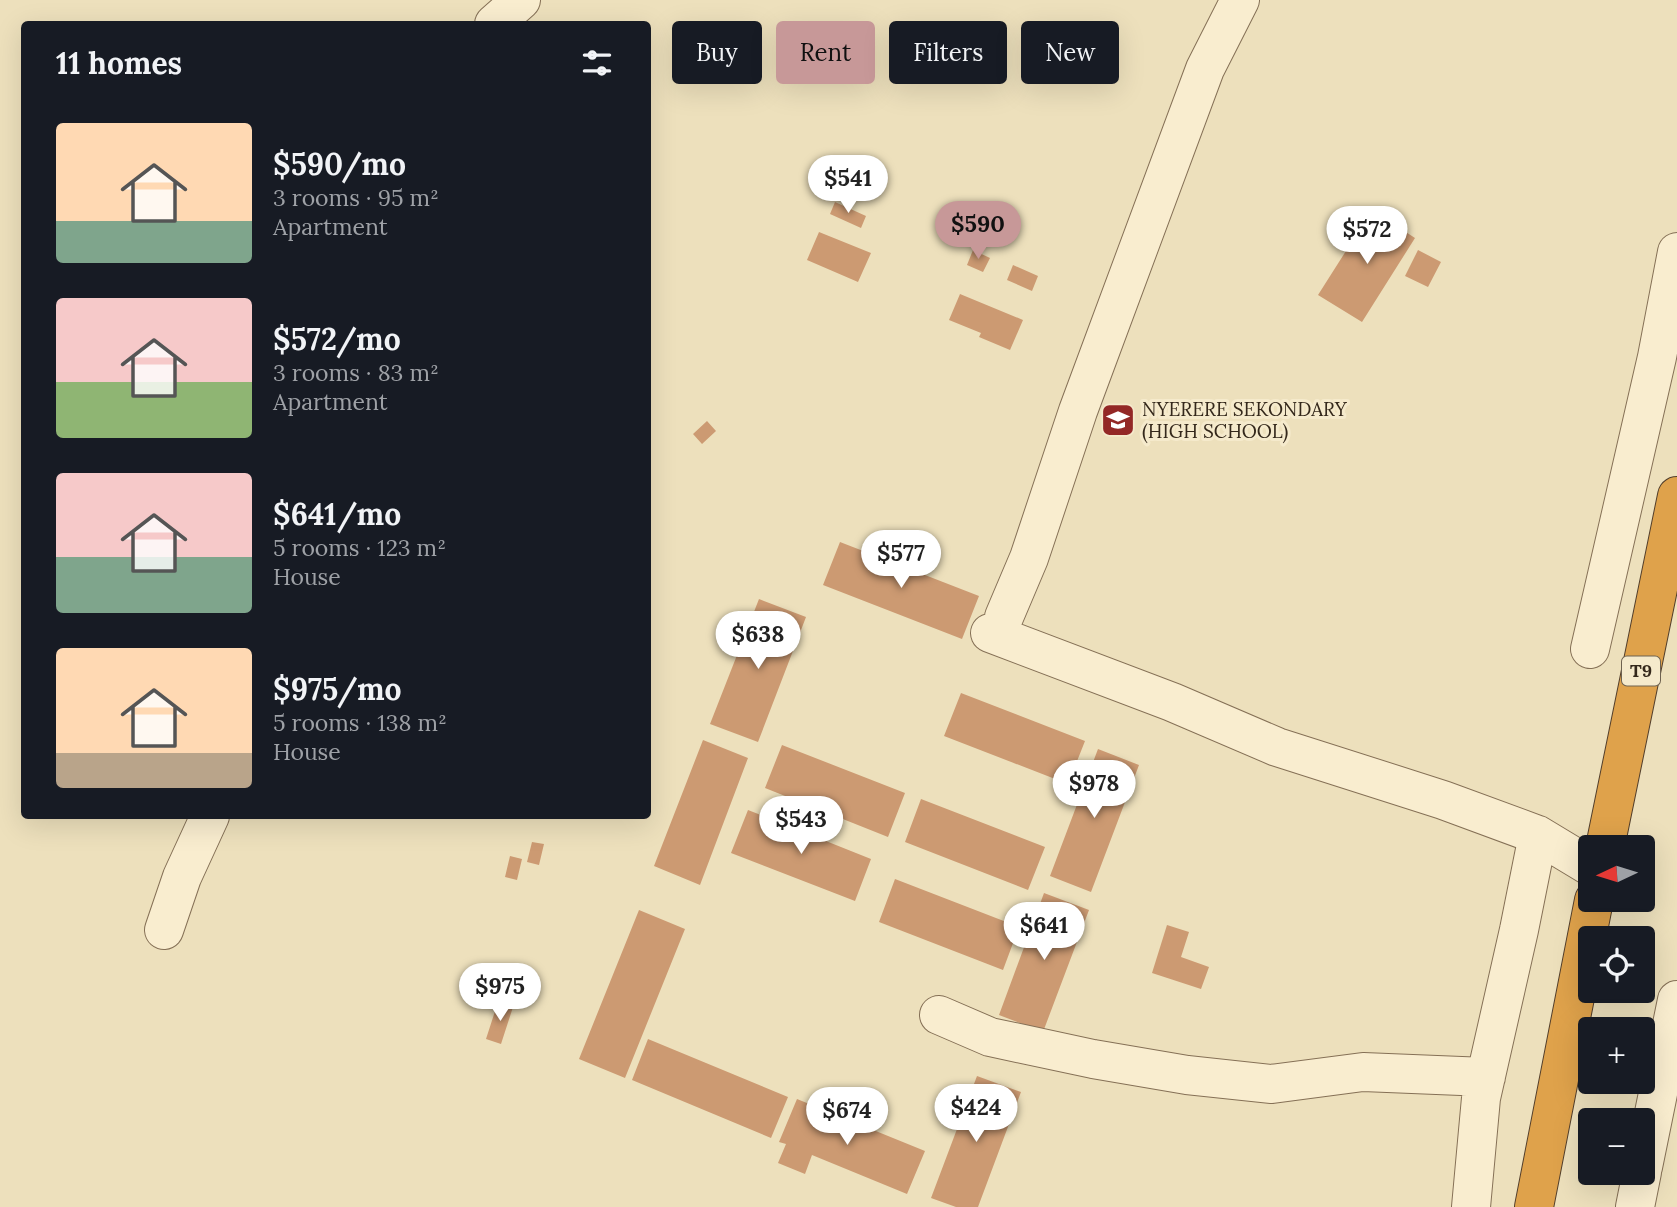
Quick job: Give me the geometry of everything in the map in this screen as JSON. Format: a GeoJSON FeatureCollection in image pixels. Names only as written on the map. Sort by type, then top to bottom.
{"type":"FeatureCollection","features":[{"type":"Feature","properties":{"kind":"highway","name":"T9"},"geometry":{"type":"LineString","coordinates":[[1607,835],[1677,496]]}},
{"type":"Feature","properties":{"kind":"highway"},"geometry":{"type":"LineString","coordinates":[[1534,1207],[1592,912]]}},
{"type":"Feature","properties":{"kind":"street"},"geometry":{"type":"LineString","coordinates":[[498,21],[522,0]]}},
{"type":"Feature","properties":{"kind":"street"},"geometry":{"type":"LineString","coordinates":[[1240,0],[1205,68],[1078,411],[1030,558],[997,625],[1277,747],[1443,800],[1538,835],[1578,859]]}},
{"type":"Feature","properties":{"kind":"street"},"geometry":{"type":"LineString","coordinates":[[1590,649],[1657,357],[1677,252]]}},
{"type":"Feature","properties":{"kind":"street"},"geometry":{"type":"LineString","coordinates":[[164,930],[182,877],[209,819]]}},
{"type":"Feature","properties":{"kind":"street"},"geometry":{"type":"LineString","coordinates":[[1471,1207],[1481,1098],[1538,835]]}},
{"type":"Feature","properties":{"kind":"street"},"geometry":{"type":"LineString","coordinates":[[1655,1108],[1677,1000]]}},
{"type":"Feature","properties":{"kind":"street"},"geometry":{"type":"LineString","coordinates":[[939,1015],[990,1037],[1187,1075],[1272,1084],[1363,1072],[1486,1077]]}},
{"type":"Feature","properties":{"kind":"street"},"geometry":{"type":"LineString","coordinates":[[1635,1207],[1639,1185]]}},
{"type":"Feature","properties":{"kind":"building"},"geometry":{"type":"Polygon","coordinates":[[[835,202],[866,216],[861,228],[830,214],[835,202]]]}},
{"type":"Feature","properties":{"kind":"building"},"geometry":{"type":"Polygon","coordinates":[[[1372,210],[1415,238],[1362,322],[1318,295],[1372,210]]]}},
{"type":"Feature","properties":{"kind":"building"},"geometry":{"type":"Polygon","coordinates":[[[819,232],[871,253],[858,282],[807,260],[819,232]]]}},
{"type":"Feature","properties":{"kind":"building"},"geometry":{"type":"Polygon","coordinates":[[[973,250],[990,258],[983,272],[967,265],[973,250]]]}},
{"type":"Feature","properties":{"kind":"building"},"geometry":{"type":"Polygon","coordinates":[[[1418,250],[1441,262],[1428,287],[1405,276],[1418,250]]]}},
{"type":"Feature","properties":{"kind":"building"},"geometry":{"type":"Polygon","coordinates":[[[1013,265],[1038,276],[1032,291],[1007,280],[1013,265]]]}},
{"type":"Feature","properties":{"kind":"building"},"geometry":{"type":"Polygon","coordinates":[[[960,294],[1023,320],[1010,350],[979,337],[981,333],[949,320],[960,294]]]}},
{"type":"Feature","properties":{"kind":"building"},"geometry":{"type":"Polygon","coordinates":[[[707,421],[716,431],[702,444],[693,434],[707,421]]]}},
{"type":"Feature","properties":{"kind":"building"},"geometry":{"type":"Polygon","coordinates":[[[840,542],[979,596],[962,639],[823,585],[840,542]]]}},
{"type":"Feature","properties":{"kind":"building"},"geometry":{"type":"Polygon","coordinates":[[[759,599],[806,617],[758,742],[710,724],[759,599]]]}},
{"type":"Feature","properties":{"kind":"building"},"geometry":{"type":"Polygon","coordinates":[[[961,693],[1085,741],[1068,784],[944,736],[961,693]]]}},
{"type":"Feature","properties":{"kind":"building"},"geometry":{"type":"Polygon","coordinates":[[[703,740],[748,758],[700,885],[654,866],[703,740]]]}},
{"type":"Feature","properties":{"kind":"building"},"geometry":{"type":"Polygon","coordinates":[[[782,745],[905,793],[888,837],[765,788],[782,745]]]}},
{"type":"Feature","properties":{"kind":"building"},"geometry":{"type":"Polygon","coordinates":[[[1098,749],[1139,765],[1091,892],[1050,876],[1098,749]]]}},
{"type":"Feature","properties":{"kind":"building"},"geometry":{"type":"Polygon","coordinates":[[[921,799],[1045,847],[1028,890],[905,842],[921,799]]]}},
{"type":"Feature","properties":{"kind":"building"},"geometry":{"type":"Polygon","coordinates":[[[748,810],[871,859],[855,901],[731,853],[748,810]]]}},
{"type":"Feature","properties":{"kind":"building"},"geometry":{"type":"Polygon","coordinates":[[[532,842],[544,844],[539,865],[527,862],[532,842]]]}},
{"type":"Feature","properties":{"kind":"building"},"geometry":{"type":"Polygon","coordinates":[[[510,856],[522,859],[517,880],[505,877],[510,856]]]}},
{"type":"Feature","properties":{"kind":"building"},"geometry":{"type":"Polygon","coordinates":[[[895,879],[1019,927],[1003,970],[879,922],[895,879]]]}},
{"type":"Feature","properties":{"kind":"building"},"geometry":{"type":"Polygon","coordinates":[[[1044,893],[1089,910],[1043,1032],[999,1015],[1044,893]]]}},
{"type":"Feature","properties":{"kind":"building"},"geometry":{"type":"Polygon","coordinates":[[[639,910],[685,929],[625,1078],[579,1059],[639,910]]]}},
{"type":"Feature","properties":{"kind":"building"},"geometry":{"type":"Polygon","coordinates":[[[1167,925],[1189,932],[1181,957],[1209,967],[1201,989],[1152,973],[1167,925]]]}},
{"type":"Feature","properties":{"kind":"building"},"geometry":{"type":"Polygon","coordinates":[[[498,1002],[513,1007],[501,1044],[486,1039],[498,1002]]]}},
{"type":"Feature","properties":{"kind":"building"},"geometry":{"type":"Polygon","coordinates":[[[648,1039],[788,1097],[771,1138],[632,1080],[648,1039]]]}},
{"type":"Feature","properties":{"kind":"building"},"geometry":{"type":"Polygon","coordinates":[[[977,1076],[1021,1092],[978,1207],[956,1207],[931,1198],[977,1076]]]}},
{"type":"Feature","properties":{"kind":"building"},"geometry":{"type":"Polygon","coordinates":[[[797,1099],[925,1151],[907,1194],[812,1155],[805,1174],[778,1163],[786,1144],[779,1142],[797,1099]]]}},
{"type":"Feature","properties":{"kind":"place","name":"NYERERE SEKONDARY (HIGH SCHOOL)"},"geometry":{"type":"Point","coordinates":[1118,420]}}]}
